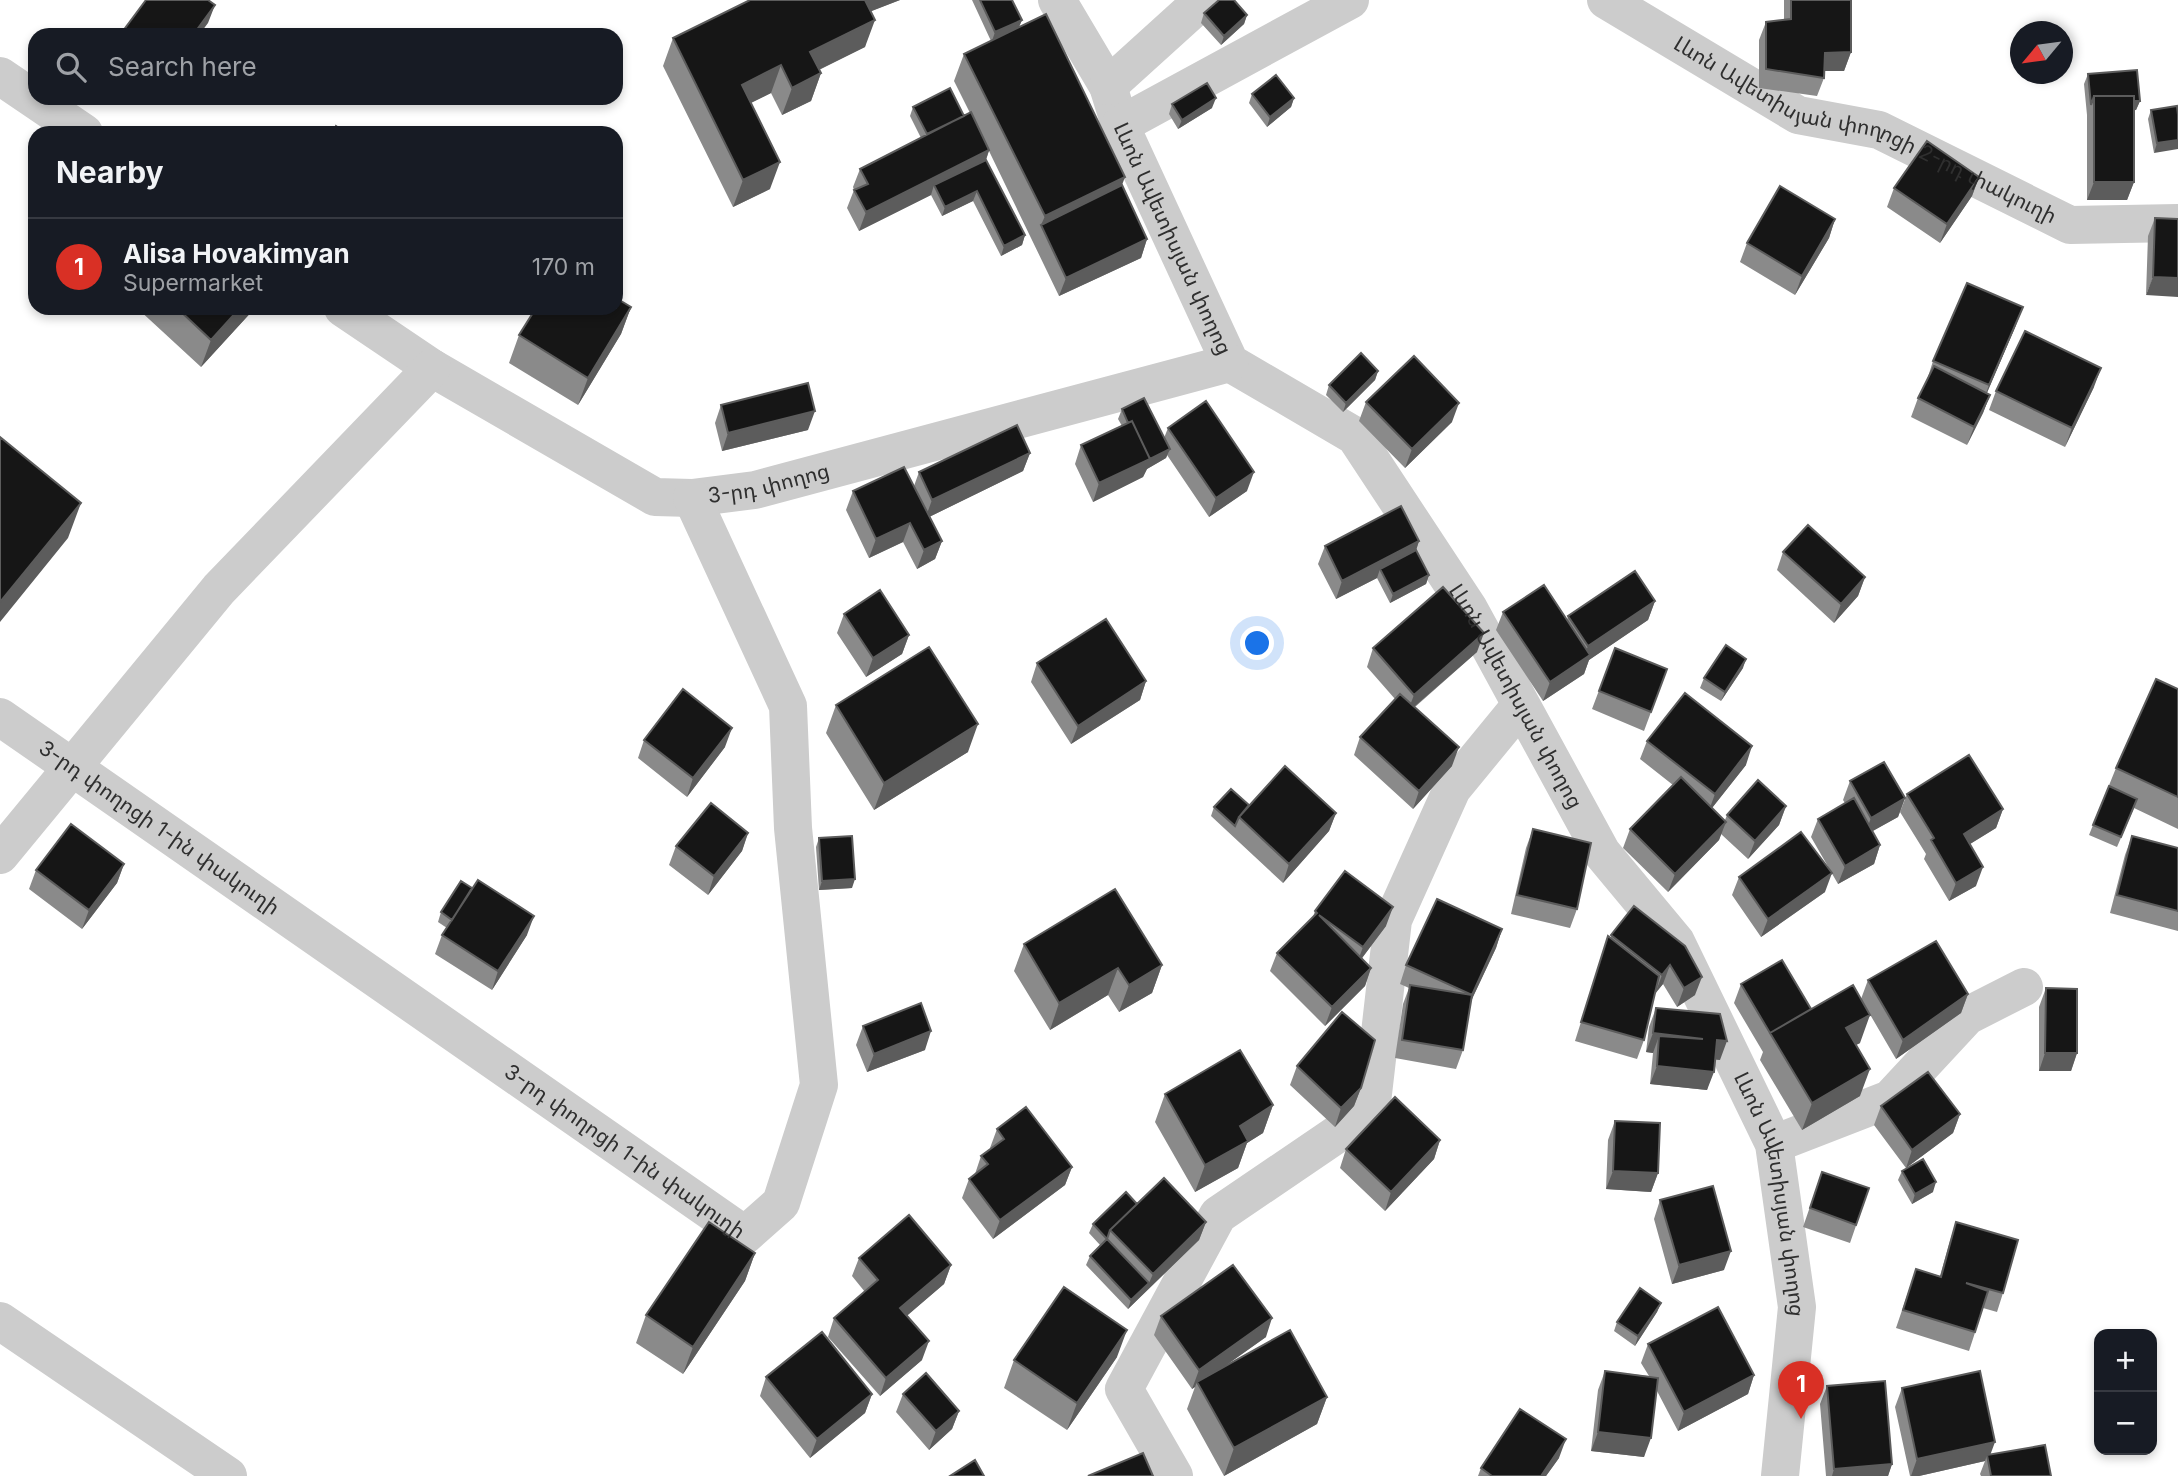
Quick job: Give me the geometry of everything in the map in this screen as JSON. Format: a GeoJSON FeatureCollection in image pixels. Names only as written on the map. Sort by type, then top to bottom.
{"type":"FeatureCollection","features":[{"type":"Feature","properties":{"kind":"street","name":"Լևոն Ավետիսյան փողոց"},"geometry":{"type":"LineString","coordinates":[[1057,0],[1108,86],[1120,125],[1230,363],[1355,436],[1469,609],[1602,853],[1676,942],[1774,1144],[1797,1307],[1780,1476]]}},
{"type":"Feature","properties":{"kind":"street"},"geometry":{"type":"LineString","coordinates":[[1108,86],[1203,0]]}},
{"type":"Feature","properties":{"kind":"street"},"geometry":{"type":"LineString","coordinates":[[1120,125],[1350,0]]}},
{"type":"Feature","properties":{"kind":"street","name":"Լևոն Ավետիսյան փողոցի 2-րդ փակուղի"},"geometry":{"type":"LineString","coordinates":[[1606,0],[1798,115],[1879,130],[2070,225],[2178,223]]}},
{"type":"Feature","properties":{"kind":"street"},"geometry":{"type":"LineString","coordinates":[[0,76],[28,95]]}},
{"type":"Feature","properties":{"kind":"street"},"geometry":{"type":"LineString","coordinates":[[43,105],[74,126]]}},
{"type":"Feature","properties":{"kind":"street","name":"3-րդ փողոց"},"geometry":{"type":"LineString","coordinates":[[353,315],[432,368],[655,497],[692,498],[755,490],[1230,363]]}},
{"type":"Feature","properties":{"kind":"street"},"geometry":{"type":"LineString","coordinates":[[0,855],[219,589],[432,368]]}},
{"type":"Feature","properties":{"kind":"street","name":"3-րդ փողոցի 1-ին փակուղի"},"geometry":{"type":"LineString","coordinates":[[0,717],[745,1235],[781,1203],[819,1085],[793,828],[788,706],[692,498]]}},
{"type":"Feature","properties":{"kind":"street"},"geometry":{"type":"LineString","coordinates":[[1174,1476],[1124,1390],[1217,1215],[1371,1111],[1393,920],[1452,789],[1520,706]]}},
{"type":"Feature","properties":{"kind":"street"},"geometry":{"type":"LineString","coordinates":[[1774,1144],[1890,1099],[1966,1016],[2024,987]]}},
{"type":"Feature","properties":{"kind":"street"},"geometry":{"type":"LineString","coordinates":[[0,1321],[229,1476]]}},
{"type":"Feature","properties":{"kind":"building"},"geometry":{"type":"Polygon","coordinates":[[[146,0],[208,0],[215,5],[198,28],[125,28],[146,0]]]}},
{"type":"Feature","properties":{"kind":"building"},"geometry":{"type":"Polygon","coordinates":[[[750,0],[865,0],[875,20],[810,52],[821,73],[792,88],[781,65],[742,85],[780,162],[743,180],[673,38],[750,0]]]}},
{"type":"Feature","properties":{"kind":"building"},"geometry":{"type":"Polygon","coordinates":[[[980,0],[1012,0],[1022,20],[995,32],[980,0]]]}},
{"type":"Feature","properties":{"kind":"building"},"geometry":{"type":"Polygon","coordinates":[[[1219,0],[1234,0],[1247,15],[1224,36],[1204,13],[1219,0]]]}},
{"type":"Feature","properties":{"kind":"building"},"geometry":{"type":"Polygon","coordinates":[[[1791,0],[1851,0],[1851,52],[1825,53],[1824,78],[1766,69],[1766,22],[1791,19],[1791,0]]]}},
{"type":"Feature","properties":{"kind":"building"},"geometry":{"type":"Polygon","coordinates":[[[1046,14],[1125,177],[1045,216],[964,54],[1046,14]]]}},
{"type":"Feature","properties":{"kind":"building"},"geometry":{"type":"Polygon","coordinates":[[[2137,70],[2140,101],[2134,101],[2134,96],[2094,96],[2091,105],[2088,74],[2137,70]]]}},
{"type":"Feature","properties":{"kind":"building"},"geometry":{"type":"Polygon","coordinates":[[[1276,75],[1294,98],[1270,117],[1252,94],[1276,75]]]}},
{"type":"Feature","properties":{"kind":"building"},"geometry":{"type":"Polygon","coordinates":[[[1207,83],[1216,98],[1182,120],[1172,104],[1207,83]]]}},
{"type":"Feature","properties":{"kind":"building"},"geometry":{"type":"Polygon","coordinates":[[[950,88],[964,116],[927,134],[913,107],[950,88]]]}},
{"type":"Feature","properties":{"kind":"building"},"geometry":{"type":"Polygon","coordinates":[[[2094,96],[2134,96],[2134,182],[2094,182],[2094,96]]]}},
{"type":"Feature","properties":{"kind":"building"},"geometry":{"type":"Polygon","coordinates":[[[2177,106],[2178,140],[2157,143],[2151,110],[2177,106]]]}},
{"type":"Feature","properties":{"kind":"building"},"geometry":{"type":"Polygon","coordinates":[[[971,112],[989,150],[866,212],[854,190],[868,184],[860,169],[971,112]]]}},
{"type":"Feature","properties":{"kind":"building"},"geometry":{"type":"Polygon","coordinates":[[[1927,141],[1979,177],[1947,224],[1894,188],[1927,141]]]}},
{"type":"Feature","properties":{"kind":"building"},"geometry":{"type":"Polygon","coordinates":[[[986,160],[1025,235],[1004,246],[977,191],[945,207],[934,185],[986,160]]]}},
{"type":"Feature","properties":{"kind":"building"},"geometry":{"type":"Polygon","coordinates":[[[1122,185],[1147,239],[1066,278],[1041,225],[1122,185]]]}},
{"type":"Feature","properties":{"kind":"building"},"geometry":{"type":"Polygon","coordinates":[[[1780,186],[1835,219],[1802,276],[1747,243],[1780,186]]]}},
{"type":"Feature","properties":{"kind":"building"},"geometry":{"type":"Polygon","coordinates":[[[2155,218],[2178,219],[2178,278],[2153,277],[2155,218]]]}},
{"type":"Feature","properties":{"kind":"building"},"geometry":{"type":"Polygon","coordinates":[[[1967,283],[2023,307],[1989,385],[1933,361],[1967,283]]]}},
{"type":"Feature","properties":{"kind":"building"},"geometry":{"type":"Polygon","coordinates":[[[623,302],[631,307],[588,378],[519,335],[532,315],[623,315],[623,302]]]}},
{"type":"Feature","properties":{"kind":"building"},"geometry":{"type":"Polygon","coordinates":[[[184,315],[234,315],[211,340],[184,315]]]}},
{"type":"Feature","properties":{"kind":"building"},"geometry":{"type":"Polygon","coordinates":[[[2025,331],[2101,368],[2072,428],[1996,391],[2025,331]]]}},
{"type":"Feature","properties":{"kind":"building"},"geometry":{"type":"Polygon","coordinates":[[[1361,353],[1378,371],[1346,403],[1329,385],[1361,353]]]}},
{"type":"Feature","properties":{"kind":"building"},"geometry":{"type":"Polygon","coordinates":[[[1414,356],[1459,403],[1412,449],[1366,402],[1414,356]]]}},
{"type":"Feature","properties":{"kind":"building"},"geometry":{"type":"Polygon","coordinates":[[[1934,366],[1990,395],[1974,427],[1918,398],[1934,366]]]}},
{"type":"Feature","properties":{"kind":"building"},"geometry":{"type":"Polygon","coordinates":[[[808,383],[815,411],[728,433],[721,405],[808,383]]]}},
{"type":"Feature","properties":{"kind":"building"},"geometry":{"type":"Polygon","coordinates":[[[1144,398],[1170,449],[1150,459],[1132,421],[1128,423],[1122,409],[1144,398]]]}},
{"type":"Feature","properties":{"kind":"building"},"geometry":{"type":"Polygon","coordinates":[[[1206,401],[1254,472],[1216,498],[1168,428],[1206,401]]]}},
{"type":"Feature","properties":{"kind":"building"},"geometry":{"type":"Polygon","coordinates":[[[1132,421],[1150,459],[1099,483],[1081,445],[1132,421]]]}},
{"type":"Feature","properties":{"kind":"building"},"geometry":{"type":"Polygon","coordinates":[[[1017,425],[1030,453],[932,500],[919,472],[1017,425]]]}},
{"type":"Feature","properties":{"kind":"building"},"geometry":{"type":"Polygon","coordinates":[[[0,437],[81,503],[0,602],[0,437]]]}},
{"type":"Feature","properties":{"kind":"building"},"geometry":{"type":"Polygon","coordinates":[[[904,467],[942,541],[924,550],[910,523],[876,539],[853,491],[904,467]]]}},
{"type":"Feature","properties":{"kind":"building"},"geometry":{"type":"Polygon","coordinates":[[[1401,506],[1419,541],[1342,581],[1325,546],[1401,506]]]}},
{"type":"Feature","properties":{"kind":"building"},"geometry":{"type":"Polygon","coordinates":[[[1808,525],[1865,577],[1841,604],[1783,552],[1808,525]]]}},
{"type":"Feature","properties":{"kind":"building"},"geometry":{"type":"Polygon","coordinates":[[[1416,550],[1429,575],[1393,594],[1380,569],[1416,550]]]}},
{"type":"Feature","properties":{"kind":"building"},"geometry":{"type":"Polygon","coordinates":[[[1635,571],[1655,601],[1588,646],[1568,616],[1635,571]]]}},
{"type":"Feature","properties":{"kind":"building"},"geometry":{"type":"Polygon","coordinates":[[[1544,585],[1590,655],[1550,682],[1503,612],[1544,585]]]}},
{"type":"Feature","properties":{"kind":"building"},"geometry":{"type":"Polygon","coordinates":[[[1443,587],[1484,633],[1414,695],[1373,648],[1443,587]]]}},
{"type":"Feature","properties":{"kind":"building"},"geometry":{"type":"Polygon","coordinates":[[[880,590],[909,635],[873,658],[844,614],[880,590]]]}},
{"type":"Feature","properties":{"kind":"building"},"geometry":{"type":"Polygon","coordinates":[[[1106,619],[1146,681],[1078,726],[1037,663],[1106,619]]]}},
{"type":"Feature","properties":{"kind":"building"},"geometry":{"type":"Polygon","coordinates":[[[1726,645],[1746,659],[1725,692],[1704,678],[1726,645]]]}},
{"type":"Feature","properties":{"kind":"building"},"geometry":{"type":"Polygon","coordinates":[[[929,647],[978,724],[884,783],[836,705],[929,647]]]}},
{"type":"Feature","properties":{"kind":"building"},"geometry":{"type":"Polygon","coordinates":[[[1615,648],[1667,669],[1651,712],[1599,691],[1615,648]]]}},
{"type":"Feature","properties":{"kind":"building"},"geometry":{"type":"Polygon","coordinates":[[[2156,679],[2178,689],[2178,797],[2116,768],[2156,679]]]}},
{"type":"Feature","properties":{"kind":"building"},"geometry":{"type":"Polygon","coordinates":[[[683,689],[732,728],[693,778],[644,740],[683,689]]]}},
{"type":"Feature","properties":{"kind":"building"},"geometry":{"type":"Polygon","coordinates":[[[1685,693],[1752,746],[1715,794],[1647,741],[1685,693]]]}},
{"type":"Feature","properties":{"kind":"building"},"geometry":{"type":"Polygon","coordinates":[[[1400,694],[1459,747],[1419,791],[1360,737],[1400,694]]]}},
{"type":"Feature","properties":{"kind":"building"},"geometry":{"type":"Polygon","coordinates":[[[1969,755],[2003,809],[1964,834],[1983,867],[1956,883],[1931,840],[1934,838],[1907,794],[1969,755]]]}},
{"type":"Feature","properties":{"kind":"building"},"geometry":{"type":"Polygon","coordinates":[[[1884,762],[1905,798],[1871,818],[1850,781],[1884,762]]]}},
{"type":"Feature","properties":{"kind":"building"},"geometry":{"type":"Polygon","coordinates":[[[1285,766],[1336,813],[1289,864],[1239,817],[1285,766]]]}},
{"type":"Feature","properties":{"kind":"building"},"geometry":{"type":"Polygon","coordinates":[[[1681,777],[1726,822],[1675,874],[1630,829],[1681,777]]]}},
{"type":"Feature","properties":{"kind":"building"},"geometry":{"type":"Polygon","coordinates":[[[1758,780],[1786,806],[1755,841],[1727,815],[1758,780]]]}},
{"type":"Feature","properties":{"kind":"building"},"geometry":{"type":"Polygon","coordinates":[[[2109,786],[2137,799],[2121,837],[2093,825],[2109,786]]]}},
{"type":"Feature","properties":{"kind":"building"},"geometry":{"type":"Polygon","coordinates":[[[1231,789],[1249,805],[1235,826],[1214,807],[1231,789]]]}},
{"type":"Feature","properties":{"kind":"building"},"geometry":{"type":"Polygon","coordinates":[[[1854,798],[1880,845],[1845,866],[1818,819],[1854,798]]]}},
{"type":"Feature","properties":{"kind":"building"},"geometry":{"type":"Polygon","coordinates":[[[711,803],[748,833],[714,876],[676,846],[711,803]]]}},
{"type":"Feature","properties":{"kind":"building"},"geometry":{"type":"Polygon","coordinates":[[[71,824],[124,864],[89,910],[36,870],[71,824]]]}},
{"type":"Feature","properties":{"kind":"building"},"geometry":{"type":"Polygon","coordinates":[[[1533,829],[1591,843],[1577,909],[1517,895],[1533,829]]]}},
{"type":"Feature","properties":{"kind":"building"},"geometry":{"type":"Polygon","coordinates":[[[1801,832],[1832,873],[1768,919],[1739,877],[1801,832]]]}},
{"type":"Feature","properties":{"kind":"building"},"geometry":{"type":"Polygon","coordinates":[[[852,836],[855,879],[822,881],[819,838],[852,836]]]}},
{"type":"Feature","properties":{"kind":"building"},"geometry":{"type":"Polygon","coordinates":[[[2132,836],[2178,848],[2178,911],[2117,895],[2132,836]]]}},
{"type":"Feature","properties":{"kind":"building"},"geometry":{"type":"Polygon","coordinates":[[[1345,871],[1393,907],[1363,947],[1319,915],[1371,968],[1332,1007],[1277,953],[1317,913],[1315,911],[1345,871]]]}},
{"type":"Feature","properties":{"kind":"building"},"geometry":{"type":"Polygon","coordinates":[[[478,880],[534,916],[498,971],[442,935],[478,880]]]}},
{"type":"Feature","properties":{"kind":"building"},"geometry":{"type":"Polygon","coordinates":[[[461,881],[472,888],[452,920],[441,912],[461,881]]]}},
{"type":"Feature","properties":{"kind":"building"},"geometry":{"type":"Polygon","coordinates":[[[1115,889],[1162,965],[1129,985],[1118,968],[1059,1003],[1024,944],[1115,889]]]}},
{"type":"Feature","properties":{"kind":"building"},"geometry":{"type":"Polygon","coordinates":[[[1437,899],[1502,929],[1472,995],[1406,965],[1437,899]]]}},
{"type":"Feature","properties":{"kind":"building"},"geometry":{"type":"Polygon","coordinates":[[[1634,906],[1685,946],[1702,977],[1684,988],[1670,965],[1662,975],[1611,935],[1634,906]]]}},
{"type":"Feature","properties":{"kind":"building"},"geometry":{"type":"Polygon","coordinates":[[[1608,936],[1659,976],[1644,1040],[1581,1022],[1608,936]]]}},
{"type":"Feature","properties":{"kind":"building"},"geometry":{"type":"Polygon","coordinates":[[[1936,941],[1968,994],[1903,1040],[1868,980],[1936,941]]]}},
{"type":"Feature","properties":{"kind":"building"},"geometry":{"type":"Polygon","coordinates":[[[1782,960],[1811,1009],[1770,1033],[1741,984],[1782,960]]]}},
{"type":"Feature","properties":{"kind":"building"},"geometry":{"type":"Polygon","coordinates":[[[1410,985],[1472,995],[1463,1050],[1402,1040],[1410,985]]]}},
{"type":"Feature","properties":{"kind":"building"},"geometry":{"type":"Polygon","coordinates":[[[1853,985],[1870,1015],[1846,1028],[1870,1069],[1812,1103],[1770,1033],[1853,985]]]}},
{"type":"Feature","properties":{"kind":"building"},"geometry":{"type":"Polygon","coordinates":[[[2046,988],[2077,989],[2077,1053],[2045,1053],[2046,988]]]}},
{"type":"Feature","properties":{"kind":"building"},"geometry":{"type":"Polygon","coordinates":[[[921,1003],[931,1031],[874,1054],[863,1026],[921,1003]]]}},
{"type":"Feature","properties":{"kind":"building"},"geometry":{"type":"Polygon","coordinates":[[[1656,1008],[1720,1014],[1727,1041],[1717,1040],[1714,1072],[1657,1066],[1659,1036],[1703,1039],[1653,1033],[1656,1008]]]}},
{"type":"Feature","properties":{"kind":"building"},"geometry":{"type":"Polygon","coordinates":[[[1342,1012],[1375,1040],[1361,1088],[1341,1108],[1297,1066],[1342,1012]]]}},
{"type":"Feature","properties":{"kind":"building"},"geometry":{"type":"Polygon","coordinates":[[[1240,1050],[1273,1105],[1240,1126],[1248,1141],[1205,1165],[1165,1094],[1240,1050]]]}},
{"type":"Feature","properties":{"kind":"building"},"geometry":{"type":"Polygon","coordinates":[[[1928,1072],[1960,1114],[1912,1150],[1881,1106],[1928,1072]]]}},
{"type":"Feature","properties":{"kind":"building"},"geometry":{"type":"Polygon","coordinates":[[[1395,1097],[1440,1140],[1391,1192],[1346,1149],[1395,1097]]]}},
{"type":"Feature","properties":{"kind":"building"},"geometry":{"type":"Polygon","coordinates":[[[1026,1107],[1072,1167],[1000,1220],[969,1179],[988,1164],[981,1156],[1004,1139],[997,1129],[1026,1107]]]}},
{"type":"Feature","properties":{"kind":"building"},"geometry":{"type":"Polygon","coordinates":[[[1615,1121],[1660,1123],[1658,1173],[1613,1171],[1615,1121]]]}},
{"type":"Feature","properties":{"kind":"building"},"geometry":{"type":"Polygon","coordinates":[[[1923,1159],[1936,1182],[1915,1194],[1902,1171],[1923,1159]]]}},
{"type":"Feature","properties":{"kind":"building"},"geometry":{"type":"Polygon","coordinates":[[[1822,1172],[1869,1188],[1856,1225],[1810,1208],[1822,1172]]]}},
{"type":"Feature","properties":{"kind":"building"},"geometry":{"type":"Polygon","coordinates":[[[1164,1178],[1206,1222],[1153,1274],[1110,1230],[1164,1178]]]}},
{"type":"Feature","properties":{"kind":"building"},"geometry":{"type":"Polygon","coordinates":[[[1713,1186],[1731,1251],[1679,1265],[1660,1200],[1713,1186]]]}},
{"type":"Feature","properties":{"kind":"building"},"geometry":{"type":"Polygon","coordinates":[[[1126,1192],[1137,1204],[1110,1230],[1107,1239],[1093,1224],[1126,1192]]]}},
{"type":"Feature","properties":{"kind":"building"},"geometry":{"type":"Polygon","coordinates":[[[909,1215],[951,1265],[900,1308],[929,1341],[886,1378],[834,1318],[878,1280],[859,1258],[909,1215]]]}},
{"type":"Feature","properties":{"kind":"building"},"geometry":{"type":"Polygon","coordinates":[[[709,1222],[755,1253],[693,1347],[646,1315],[709,1222]]]}},
{"type":"Feature","properties":{"kind":"building"},"geometry":{"type":"Polygon","coordinates":[[[1956,1222],[2018,1240],[2003,1293],[1966,1283],[1988,1291],[1975,1332],[1903,1310],[1916,1269],[1941,1277],[1956,1222]]]}},
{"type":"Feature","properties":{"kind":"building"},"geometry":{"type":"Polygon","coordinates":[[[1107,1239],[1149,1283],[1131,1300],[1090,1256],[1107,1239]]]}},
{"type":"Feature","properties":{"kind":"building"},"geometry":{"type":"Polygon","coordinates":[[[1233,1265],[1272,1318],[1199,1370],[1161,1316],[1233,1265]]]}},
{"type":"Feature","properties":{"kind":"building"},"geometry":{"type":"Polygon","coordinates":[[[1064,1287],[1127,1330],[1077,1403],[1014,1360],[1064,1287]]]}},
{"type":"Feature","properties":{"kind":"building"},"geometry":{"type":"Polygon","coordinates":[[[1640,1288],[1661,1303],[1638,1336],[1617,1322],[1640,1288]]]}},
{"type":"Feature","properties":{"kind":"building"},"geometry":{"type":"Polygon","coordinates":[[[1718,1307],[1754,1375],[1684,1412],[1648,1344],[1718,1307]]]}},
{"type":"Feature","properties":{"kind":"building"},"geometry":{"type":"Polygon","coordinates":[[[1290,1330],[1327,1397],[1234,1448],[1197,1382],[1290,1330]]]}},
{"type":"Feature","properties":{"kind":"building"},"geometry":{"type":"Polygon","coordinates":[[[822,1332],[872,1394],[817,1439],[766,1377],[822,1332]]]}},
{"type":"Feature","properties":{"kind":"building"},"geometry":{"type":"Polygon","coordinates":[[[1605,1371],[1658,1378],[1651,1438],[1598,1432],[1605,1371]]]}},
{"type":"Feature","properties":{"kind":"building"},"geometry":{"type":"Polygon","coordinates":[[[1980,1371],[1995,1442],[1917,1459],[1902,1388],[1980,1371]]]}},
{"type":"Feature","properties":{"kind":"building"},"geometry":{"type":"Polygon","coordinates":[[[926,1373],[959,1411],[936,1431],[903,1394],[926,1373]]]}},
{"type":"Feature","properties":{"kind":"building"},"geometry":{"type":"Polygon","coordinates":[[[1885,1381],[1892,1464],[1834,1469],[1827,1386],[1885,1381]]]}},
{"type":"Feature","properties":{"kind":"building"},"geometry":{"type":"Polygon","coordinates":[[[1520,1409],[1566,1439],[1541,1476],[1492,1476],[1481,1468],[1520,1409]]]}},
{"type":"Feature","properties":{"kind":"building"},"geometry":{"type":"Polygon","coordinates":[[[2045,1445],[2051,1476],[1991,1476],[1987,1455],[2045,1445]]]}},
{"type":"Feature","properties":{"kind":"building"},"geometry":{"type":"Polygon","coordinates":[[[1143,1453],[1153,1476],[1088,1476],[1143,1453]]]}},
{"type":"Feature","properties":{"kind":"building"},"geometry":{"type":"Polygon","coordinates":[[[975,1460],[984,1476],[950,1476],[975,1460]]]}},
{"type":"Feature","properties":{"kind":"place","name":"Alisa Hovakimyan"},"geometry":{"type":"Point","coordinates":[1801,1419]}}]}
